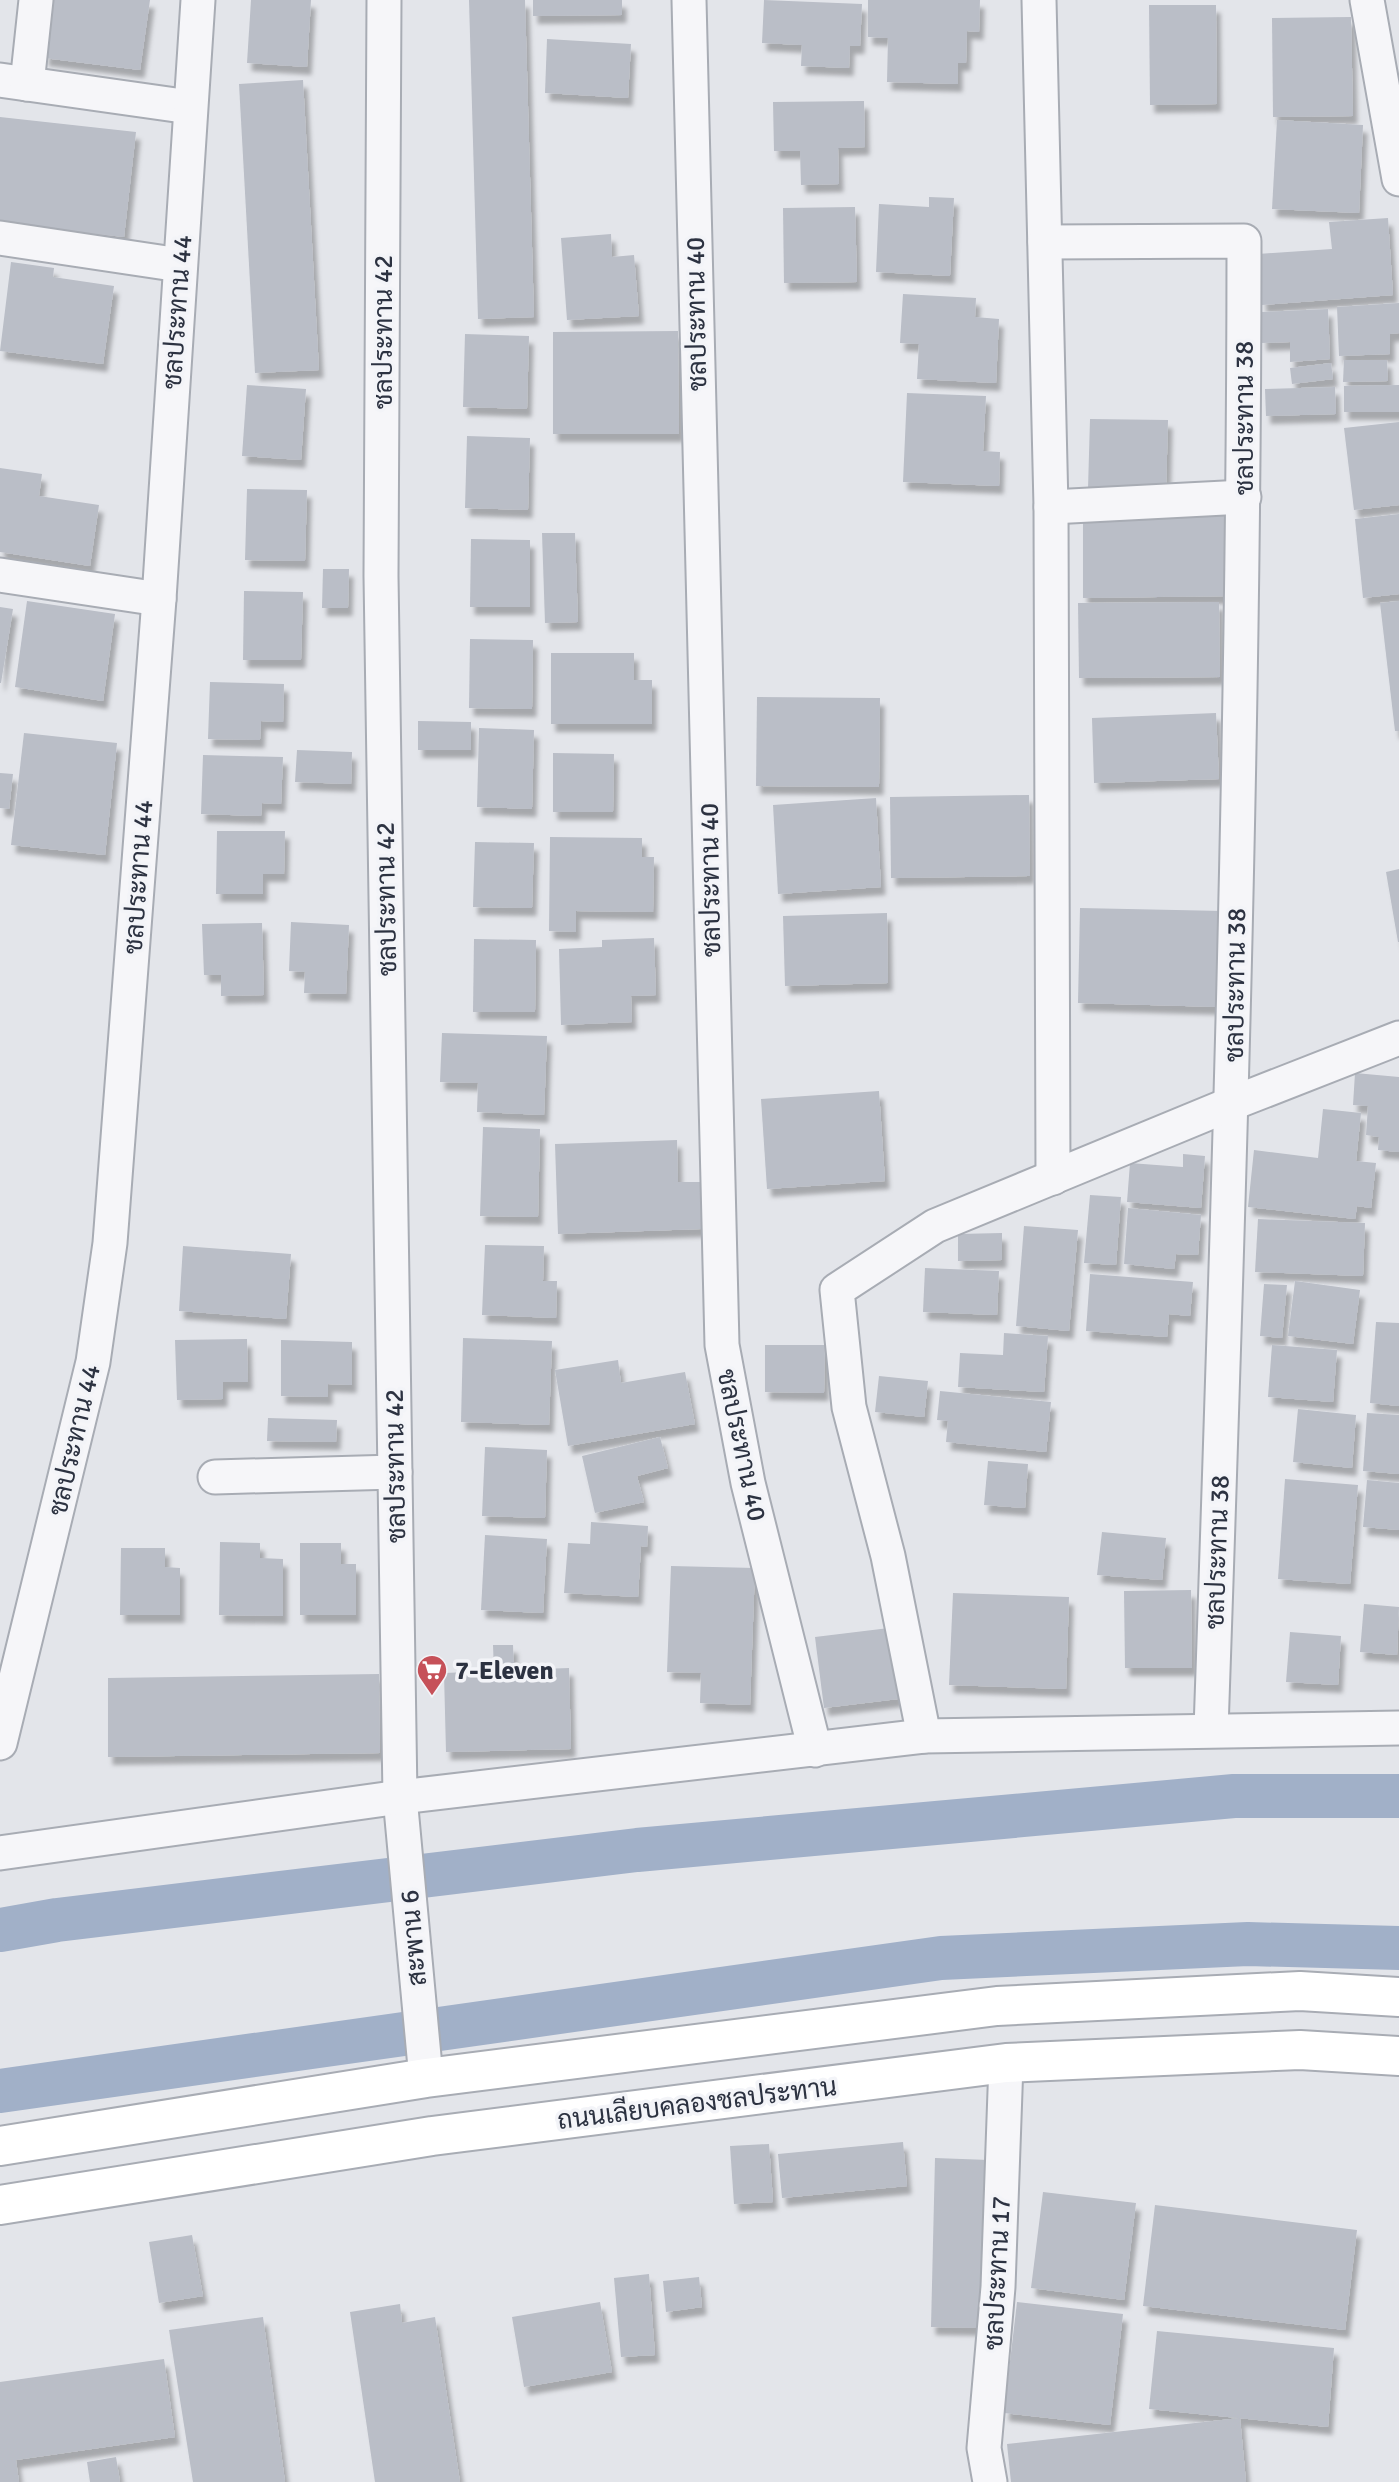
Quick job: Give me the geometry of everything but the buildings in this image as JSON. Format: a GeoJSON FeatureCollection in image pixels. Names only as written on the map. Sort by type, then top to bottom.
{"type":"FeatureCollection","features":[{"type":"Feature","properties":{"kind":"street"},"geometry":{"type":"LineString","coordinates":[[36,0],[14,82],[190,107]]}},
{"type":"Feature","properties":{"kind":"street","name":"ชลประทาน 44"},"geometry":{"type":"LineString","coordinates":[[0,1743],[93,1362],[110,1243],[159,599],[198,0]]}},
{"type":"Feature","properties":{"kind":"street","name":"ชลประทาน 42"},"geometry":{"type":"LineString","coordinates":[[384,0],[381,576],[400,1797]]}},
{"type":"Feature","properties":{"kind":"street","name":"ชลประทาน 40"},"geometry":{"type":"LineString","coordinates":[[689,0],[722,1345],[748,1483],[815,1750]]}},
{"type":"Feature","properties":{"kind":"street"},"geometry":{"type":"LineString","coordinates":[[1039,0],[1051,507],[1053,1178]]}},
{"type":"Feature","properties":{"kind":"street"},"geometry":{"type":"LineString","coordinates":[[1367,0],[1399,179]]}},
{"type":"Feature","properties":{"kind":"street"},"geometry":{"type":"LineString","coordinates":[[0,238],[180,265]]}},
{"type":"Feature","properties":{"kind":"street","name":"ชลประทาน 38"},"geometry":{"type":"LineString","coordinates":[[1045,242],[1244,241],[1244,497],[1233,1103],[1211,1730]]}},
{"type":"Feature","properties":{"kind":"street"},"geometry":{"type":"LineString","coordinates":[[1051,507],[1244,497]]}},
{"type":"Feature","properties":{"kind":"street"},"geometry":{"type":"LineString","coordinates":[[0,575],[159,599]]}},
{"type":"Feature","properties":{"kind":"street"},"geometry":{"type":"LineString","coordinates":[[924,1737],[888,1556],[849,1408],[836,1290],[936,1226],[1233,1103],[1399,1038]]}},
{"type":"Feature","properties":{"kind":"street"},"geometry":{"type":"LineString","coordinates":[[215,1477],[396,1472]]}},
{"type":"Feature","properties":{"kind":"street"},"geometry":{"type":"LineString","coordinates":[[0,1853],[400,1797],[924,1737],[1399,1728]]}},
{"type":"Feature","properties":{"kind":"street","name":"สะพาน 6"},"geometry":{"type":"LineString","coordinates":[[400,1797],[426,2078]]}},
{"type":"Feature","properties":{"kind":"street"},"geometry":{"type":"LineString","coordinates":[[0,2146],[426,2078],[998,2006],[1300,1991],[1399,1997]]}},
{"type":"Feature","properties":{"kind":"street","name":"ถนนเลียบคลองชลประทาน"},"geometry":{"type":"LineString","coordinates":[[0,2205],[432,2136],[1006,2063],[1300,2050],[1399,2056]]}},
{"type":"Feature","properties":{"kind":"street","name":"ชลประทาน 17"},"geometry":{"type":"LineString","coordinates":[[990,2482],[984,2448],[998,2287],[1006,2063]]}},
{"type":"Feature","properties":{"kind":"street"},"geometry":{"type":"LineString","coordinates":[[426,2078],[432,2136]]}},
{"type":"Feature","properties":{"kind":"waterway"},"geometry":{"type":"LineString","coordinates":[[0,1930],[57,1920],[637,1850],[1234,1796],[1399,1796]]}},
{"type":"Feature","properties":{"kind":"waterway"},"geometry":{"type":"LineString","coordinates":[[0,2091],[941,1958],[1248,1944],[1399,1948]]}},
{"type":"Feature","properties":{"kind":"place","name":"7-Eleven"},"geometry":{"type":"Point","coordinates":[432,1697]}}]}
